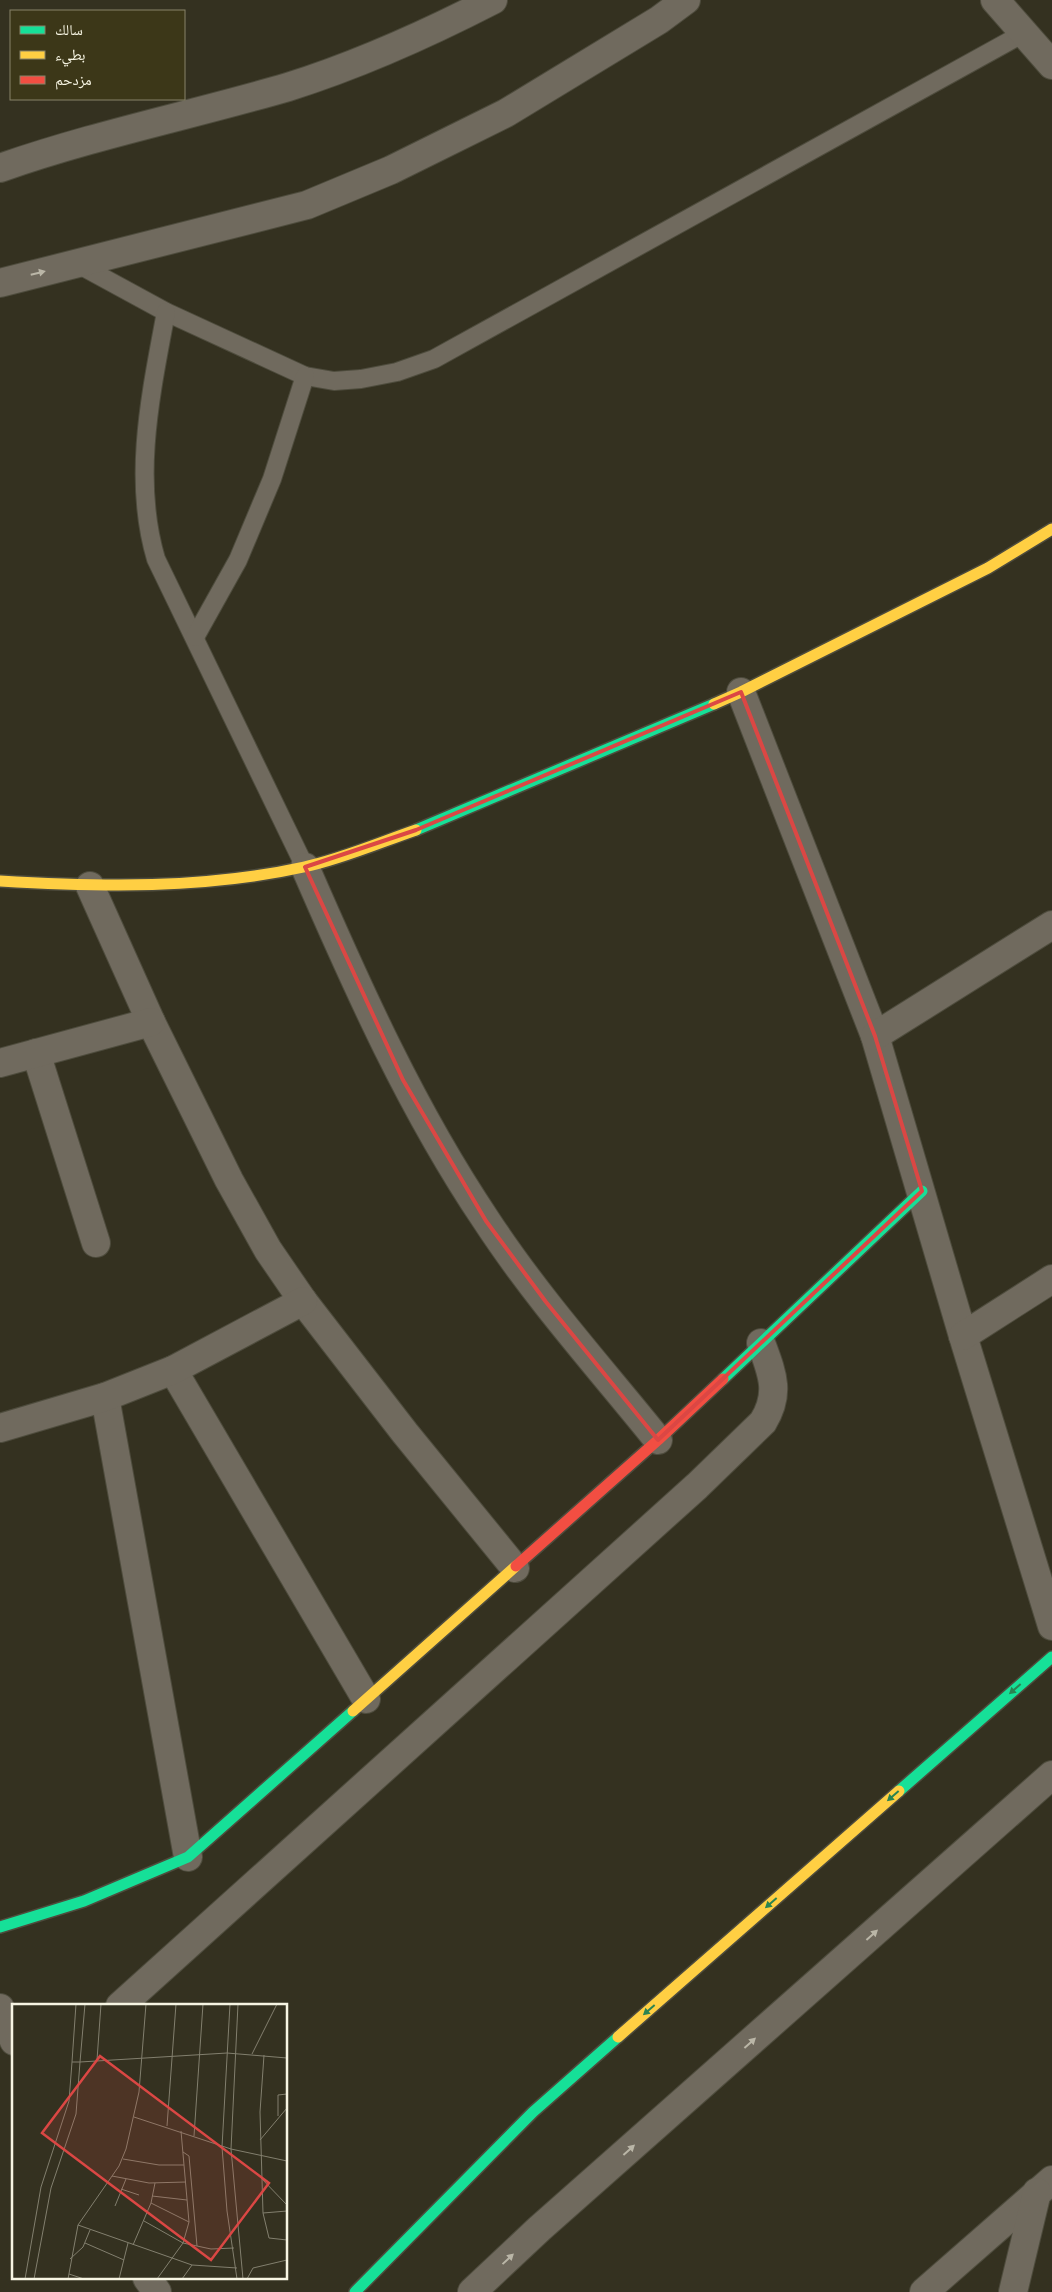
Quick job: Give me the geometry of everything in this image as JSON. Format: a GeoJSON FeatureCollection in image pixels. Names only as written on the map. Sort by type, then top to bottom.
{"type":"FeatureCollection","features":[{"type":"Feature","properties":{"kind":"street"},"geometry":{"type":"LineString","coordinates":[[0,168],[48,151],[288,87],[356,63],[452,21],[493,0]]}},
{"type":"Feature","properties":{"kind":"street"},"geometry":{"type":"LineString","coordinates":[[0,283],[307,205],[391,170],[506,112],[659,20],[686,0]]}},
{"type":"Feature","properties":{"kind":"street"},"geometry":{"type":"LineString","coordinates":[[995,0],[1052,66]]}},
{"type":"Feature","properties":{"kind":"street"},"geometry":{"type":"LineString","coordinates":[[0,881],[90,886],[213,882],[305,867],[416,830],[741,692],[988,568],[1052,529]]}},
{"type":"Feature","properties":{"kind":"street"},"geometry":{"type":"LineString","coordinates":[[741,692],[875,1036],[963,1336],[1052,1626]]}},
{"type":"Feature","properties":{"kind":"street"},"geometry":{"type":"LineString","coordinates":[[305,867],[360,993],[403,1080],[486,1220],[546,1302],[658,1440]]}},
{"type":"Feature","properties":{"kind":"street"},"geometry":{"type":"LineString","coordinates":[[90,886],[151,1022],[229,1180],[268,1250],[303,1301],[405,1433],[515,1568]]}},
{"type":"Feature","properties":{"kind":"street"},"geometry":{"type":"LineString","coordinates":[[875,1036],[1052,925]]}},
{"type":"Feature","properties":{"kind":"street"},"geometry":{"type":"LineString","coordinates":[[0,1063],[151,1022]]}},
{"type":"Feature","properties":{"kind":"street"},"geometry":{"type":"LineString","coordinates":[[36,1053],[96,1244]]}},
{"type":"Feature","properties":{"kind":"street"},"geometry":{"type":"LineString","coordinates":[[0,1927],[84,1901],[188,1857],[658,1440],[922,1191]]}},
{"type":"Feature","properties":{"kind":"street"},"geometry":{"type":"LineString","coordinates":[[963,1336],[1052,1279]]}},
{"type":"Feature","properties":{"kind":"street"},"geometry":{"type":"LineString","coordinates":[[0,1428],[105,1397],[173,1370],[303,1301]]}},
{"type":"Feature","properties":{"kind":"street"},"geometry":{"type":"LineString","coordinates":[[122,2004],[696,1486],[763,1422],[771,1409],[775,1389],[761,1343]]}},
{"type":"Feature","properties":{"kind":"street"},"geometry":{"type":"LineString","coordinates":[[173,1370],[366,1699]]}},
{"type":"Feature","properties":{"kind":"street"},"geometry":{"type":"LineString","coordinates":[[105,1397],[188,1857]]}},
{"type":"Feature","properties":{"kind":"street"},"geometry":{"type":"LineString","coordinates":[[355,2292],[533,2112],[1052,1657]]}},
{"type":"Feature","properties":{"kind":"street"},"geometry":{"type":"LineString","coordinates":[[472,2292],[547,2223],[1052,1775]]}},
{"type":"Feature","properties":{"kind":"street"},"geometry":{"type":"LineString","coordinates":[[0,2008],[12,2036]]}},
{"type":"Feature","properties":{"kind":"street"},"geometry":{"type":"LineString","coordinates":[[924,2292],[1045,2186]]}},
{"type":"Feature","properties":{"kind":"street"},"geometry":{"type":"LineString","coordinates":[[1013,2292],[1045,2186]]}},
{"type":"Feature","properties":{"kind":"street"},"geometry":{"type":"LineString","coordinates":[[148,2280],[157,2292]]}},
{"type":"Feature","properties":{"kind":"lane"},"geometry":{"type":"LineString","coordinates":[[76,264],[166,312],[305,376],[334,381],[361,379],[397,372],[434,359],[1024,33]]}},
{"type":"Feature","properties":{"kind":"lane"},"geometry":{"type":"LineString","coordinates":[[166,312],[146,433],[144,481],[148,530],[156,559],[305,867]]}},
{"type":"Feature","properties":{"kind":"lane"},"geometry":{"type":"LineString","coordinates":[[195,637],[238,560],[268,488],[305,376]]}},
{"type":"Feature","properties":{"kind":"highlighted area"},"geometry":{"type":"Polygon","coordinates":[[[741,692],[875,1036],[922,1191],[658,1440],[546,1302],[486,1221],[403,1080],[305,867],[416,830],[741,692]]]}},
{"type":"Feature","properties":{"kind":"traffic: fast"},"geometry":{"type":"LineString","coordinates":[[416,830],[714,704]]}},
{"type":"Feature","properties":{"kind":"traffic: fast"},"geometry":{"type":"LineString","coordinates":[[723,1379],[922,1191]]}},
{"type":"Feature","properties":{"kind":"traffic: fast"},"geometry":{"type":"LineString","coordinates":[[899,1791],[1052,1657]]}},
{"type":"Feature","properties":{"kind":"traffic: fast"},"geometry":{"type":"LineString","coordinates":[[0,1927],[84,1901],[188,1857],[353,1711]]}},
{"type":"Feature","properties":{"kind":"traffic: fast"},"geometry":{"type":"LineString","coordinates":[[355,2292],[533,2112],[618,2037]]}},
{"type":"Feature","properties":{"kind":"traffic: slow"},"geometry":{"type":"LineString","coordinates":[[714,704],[988,568],[1052,529]]}},
{"type":"Feature","properties":{"kind":"traffic: slow"},"geometry":{"type":"LineString","coordinates":[[0,881],[152,885],[229,879],[317,864],[416,830]]}},
{"type":"Feature","properties":{"kind":"traffic: slow"},"geometry":{"type":"LineString","coordinates":[[353,1711],[516,1566]]}},
{"type":"Feature","properties":{"kind":"traffic: slow"},"geometry":{"type":"LineString","coordinates":[[618,2037],[899,1791]]}},
{"type":"Feature","properties":{"kind":"traffic: jam"},"geometry":{"type":"LineString","coordinates":[[516,1566],[658,1440],[723,1379]]}}]}
